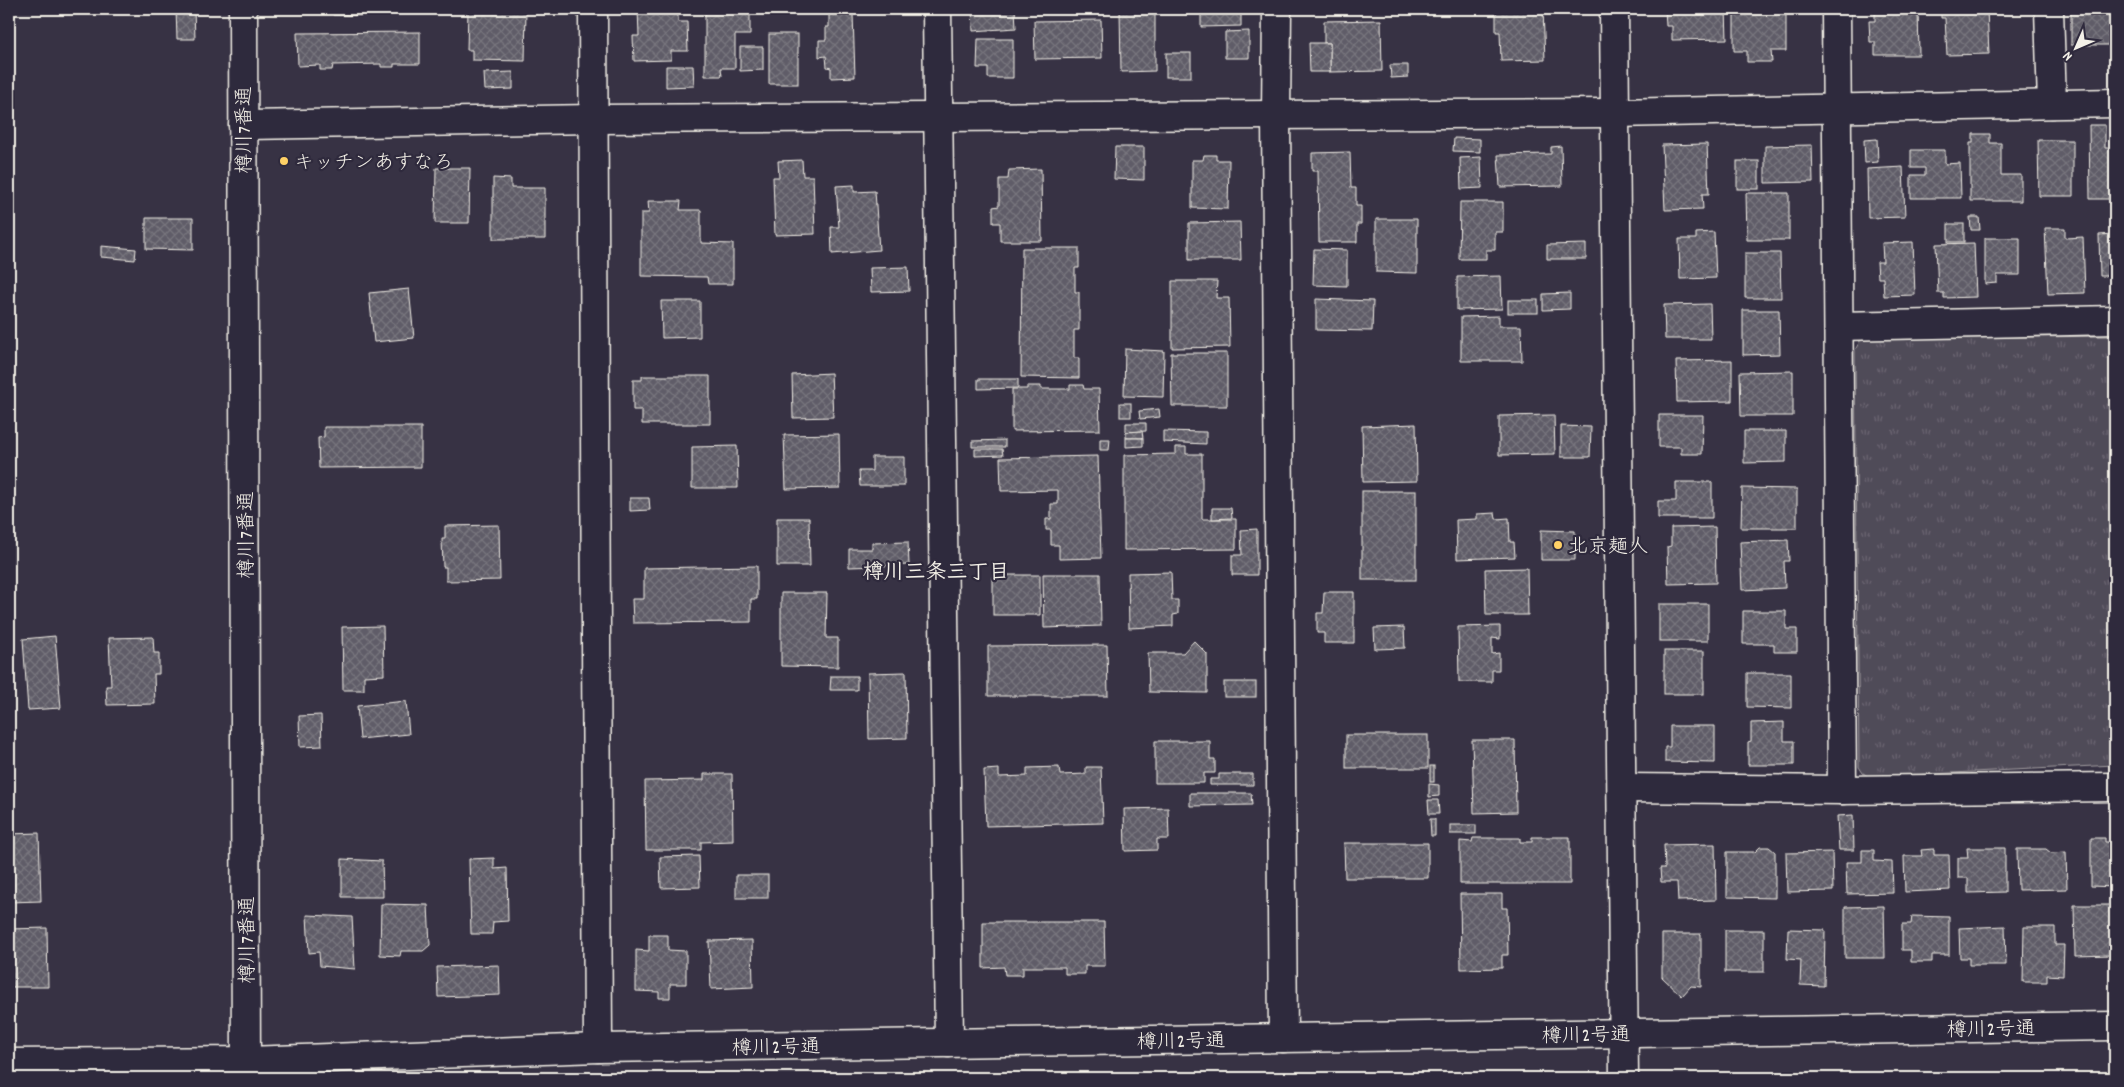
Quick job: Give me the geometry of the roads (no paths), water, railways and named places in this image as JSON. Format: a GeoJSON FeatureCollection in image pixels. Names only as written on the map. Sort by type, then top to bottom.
{"type":"FeatureCollection","features":[{"type":"Feature","properties":{"kind":"street","name":"樽川7番通"},"geometry":{"type":"LineString","coordinates":[[243,9],[246,1070]]}},
{"type":"Feature","properties":{"kind":"street"},"geometry":{"type":"LineString","coordinates":[[593,9],[598,1048]]}},
{"type":"Feature","properties":{"kind":"street"},"geometry":{"type":"LineString","coordinates":[[937,9],[949,1043]]}},
{"type":"Feature","properties":{"kind":"street"},"geometry":{"type":"LineString","coordinates":[[1277,9],[1276,116],[1283,1038]]}},
{"type":"Feature","properties":{"kind":"street"},"geometry":{"type":"LineString","coordinates":[[1614,9],[1624,1078]]}},
{"type":"Feature","properties":{"kind":"street"},"geometry":{"type":"LineString","coordinates":[[1836,9],[1842,790]]}},
{"type":"Feature","properties":{"kind":"street"},"geometry":{"type":"LineString","coordinates":[[2049,9],[2052,104]]}},
{"type":"Feature","properties":{"kind":"street"},"geometry":{"type":"LineString","coordinates":[[243,124],[594,119],[1616,113],[2115,103]]}},
{"type":"Feature","properties":{"kind":"street"},"geometry":{"type":"LineString","coordinates":[[1839,326],[2115,320]]}},
{"type":"Feature","properties":{"kind":"street"},"geometry":{"type":"LineString","coordinates":[[1622,788],[1842,790],[2115,787]]}},
{"type":"Feature","properties":{"kind":"street","name":"樽川2号通"},"geometry":{"type":"LineString","coordinates":[[9,1063],[246,1070],[598,1048],[2115,1026]]}},
{"type":"Feature","properties":{"kind":"place","name":"キッチンあすなろ"},"geometry":{"type":"Point","coordinates":[284,161]}},
{"type":"Feature","properties":{"kind":"place","name":"北京麺人"},"geometry":{"type":"Point","coordinates":[1558,545]}},
{"type":"Feature","properties":{"kind":"district","name":"樽川三条三丁目"},"geometry":{"type":"Point","coordinates":[936,571]}}]}
